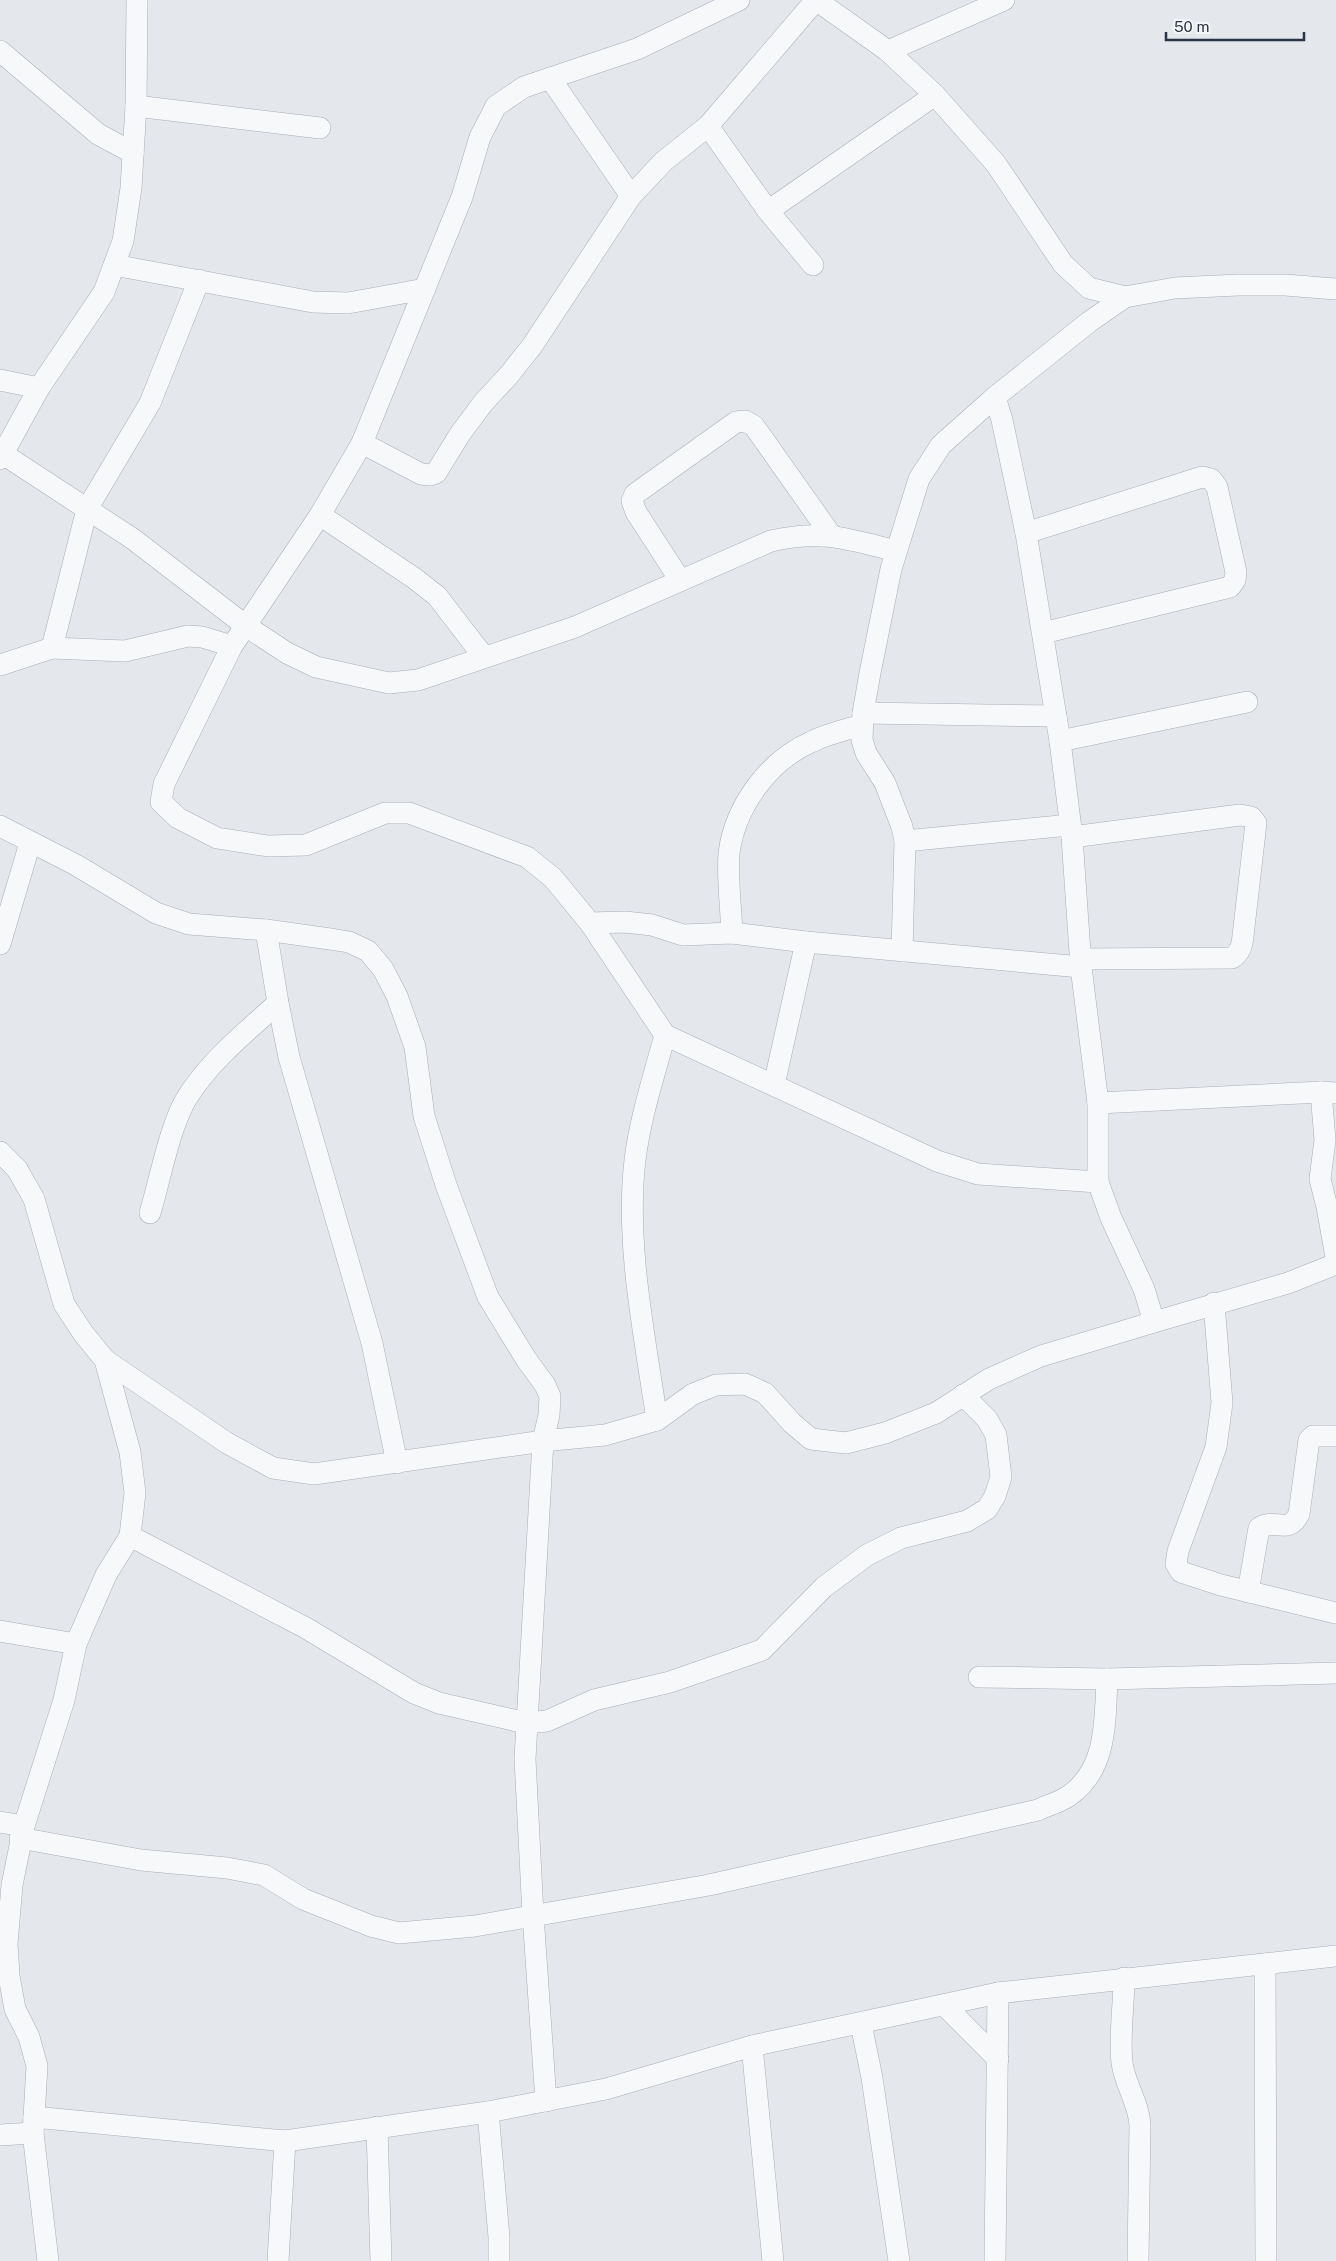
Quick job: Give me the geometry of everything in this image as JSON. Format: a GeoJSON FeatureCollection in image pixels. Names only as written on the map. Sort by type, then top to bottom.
{"type":"FeatureCollection","features":[{"type":"Feature","properties":{"kind":"street"},"geometry":{"type":"LineString","coordinates":[[137,0],[136,106],[123,242],[104,292],[39,388],[1,456],[133,539],[246,626],[287,653],[316,667],[389,683],[418,680],[575,627],[771,541],[795,535],[831,535],[896,552]]}},
{"type":"Feature","properties":{"kind":"street"},"geometry":{"type":"LineString","coordinates":[[739,0],[637,49],[524,87],[496,106],[480,137],[462,197],[362,443],[320,515],[232,646],[164,784],[161,802],[178,818],[217,838],[268,846],[306,845],[385,813],[409,813],[527,857],[554,878],[590,923],[665,1035],[937,1161],[978,1174],[1098,1182]]}},
{"type":"Feature","properties":{"kind":"street"},"geometry":{"type":"LineString","coordinates":[[362,443],[421,474],[430,475],[436,473],[460,434],[483,403],[532,346],[631,196],[664,161],[708,126],[816,0],[888,51],[935,95],[996,164],[1063,264],[1089,288],[1124,297],[1175,288],[1238,285],[1336,289]]}},
{"type":"Feature","properties":{"kind":"street"},"geometry":{"type":"LineString","coordinates":[[888,51],[1004,0]]}},
{"type":"Feature","properties":{"kind":"street"},"geometry":{"type":"LineString","coordinates":[[0,51],[98,134],[133,153]]}},
{"type":"Feature","properties":{"kind":"street"},"geometry":{"type":"LineString","coordinates":[[550,78],[631,196]]}},
{"type":"Feature","properties":{"kind":"street"},"geometry":{"type":"LineString","coordinates":[[768,211],[935,95]]}},
{"type":"Feature","properties":{"kind":"street"},"geometry":{"type":"LineString","coordinates":[[136,106],[320,128]]}},
{"type":"Feature","properties":{"kind":"street"},"geometry":{"type":"LineString","coordinates":[[708,126],[768,211],[813,265]]}},
{"type":"Feature","properties":{"kind":"street"},"geometry":{"type":"LineString","coordinates":[[114,264],[313,302],[348,303],[424,289]]}},
{"type":"Feature","properties":{"kind":"street"},"geometry":{"type":"LineString","coordinates":[[52,648],[87,509],[150,403],[199,280]]}},
{"type":"Feature","properties":{"kind":"street"},"geometry":{"type":"LineString","coordinates":[[902,951],[905,841],[902,827],[885,783],[866,753],[862,740],[862,719],[896,552],[919,479],[941,445],[995,397],[1089,322],[1124,297]]}},
{"type":"Feature","properties":{"kind":"street"},"geometry":{"type":"LineString","coordinates":[[0,380],[39,388]]}},
{"type":"Feature","properties":{"kind":"street"},"geometry":{"type":"LineString","coordinates":[[995,397],[1002,420],[1026,533],[1044,633],[1060,741],[1071,831],[1080,963],[1098,1104],[1098,1182],[1111,1218],[1144,1289],[1154,1322]]}},
{"type":"Feature","properties":{"kind":"street"},"geometry":{"type":"LineString","coordinates":[[680,580],[636,512],[632,501],[635,494],[736,422],[745,421],[754,426],[831,535]]}},
{"type":"Feature","properties":{"kind":"street"},"geometry":{"type":"LineString","coordinates":[[1026,533],[1202,477],[1211,479],[1217,487],[1236,572],[1235,580],[1230,587],[1044,633]]}},
{"type":"Feature","properties":{"kind":"street"},"geometry":{"type":"LineString","coordinates":[[320,515],[414,578],[437,596],[484,657]]}},
{"type":"Feature","properties":{"kind":"street"},"geometry":{"type":"LineString","coordinates":[[0,666],[52,648],[108,652],[125,651],[188,636],[202,637],[232,646]]}},
{"type":"Feature","properties":{"kind":"street"},"geometry":{"type":"LineString","coordinates":[[1060,741],[1247,702]]}},
{"type":"Feature","properties":{"kind":"street"},"geometry":{"type":"LineString","coordinates":[[732,933],[729,854],[736,822],[750,795],[778,766],[809,742],[862,719],[1056,716]]}},
{"type":"Feature","properties":{"kind":"street"},"geometry":{"type":"LineString","coordinates":[[590,923],[625,922],[652,925],[683,935],[732,933],[902,951],[1080,963],[1232,958],[1238,954],[1243,936],[1256,823],[1251,817],[1240,815],[1071,831],[905,841]]}},
{"type":"Feature","properties":{"kind":"street"},"geometry":{"type":"LineString","coordinates":[[0,826],[76,865],[156,913],[189,924],[266,930],[349,942],[368,951],[383,969],[397,996],[415,1047],[424,1116],[446,1185],[488,1298],[526,1359],[545,1385],[550,1396],[549,1414],[543,1441],[525,1760],[532,1915],[546,2101]]}},
{"type":"Feature","properties":{"kind":"street"},"geometry":{"type":"LineString","coordinates":[[0,944],[30,843]]}},
{"type":"Feature","properties":{"kind":"street"},"geometry":{"type":"LineString","coordinates":[[266,930],[278,1003],[292,1066],[372,1343],[397,1463]]}},
{"type":"Feature","properties":{"kind":"street"},"geometry":{"type":"LineString","coordinates":[[774,1085],[806,942]]}},
{"type":"Feature","properties":{"kind":"street"},"geometry":{"type":"LineString","coordinates":[[150,1213],[176,1124],[187,1097],[208,1069],[278,1003]]}},
{"type":"Feature","properties":{"kind":"street"},"geometry":{"type":"LineString","coordinates":[[657,1420],[639,1287],[633,1221],[635,1163],[639,1131],[665,1035]]}},
{"type":"Feature","properties":{"kind":"street"},"geometry":{"type":"LineString","coordinates":[[1098,1104],[1328,1093],[1320,1179],[1336,1257]]}},
{"type":"Feature","properties":{"kind":"street"},"geometry":{"type":"LineString","coordinates":[[0,1152],[17,1170],[34,1199],[64,1304],[82,1333],[105,1360],[227,1443],[273,1468],[314,1474],[543,1441],[605,1435],[657,1420],[694,1394],[716,1385],[745,1384],[765,1393],[792,1423],[811,1439],[846,1443],[885,1433],[936,1413],[990,1379],[1041,1356],[1214,1303],[1288,1284],[1336,1264]]}},
{"type":"Feature","properties":{"kind":"street"},"geometry":{"type":"LineString","coordinates":[[1214,1303],[1222,1403],[1216,1446],[1178,1551],[1176,1564],[1181,1572],[1248,1592],[1336,1613]]}},
{"type":"Feature","properties":{"kind":"street"},"geometry":{"type":"LineString","coordinates":[[48,2261],[34,2125],[37,2066],[30,2038],[16,2009],[9,1976],[7,1944],[12,1885],[22,1832],[64,1700],[76,1644],[106,1575],[130,1536],[135,1492],[130,1452],[105,1360]]}},
{"type":"Feature","properties":{"kind":"street"},"geometry":{"type":"LineString","coordinates":[[130,1536],[306,1628],[414,1693],[438,1703],[526,1723],[547,1721],[594,1700],[670,1682],[762,1650],[824,1587],[867,1555],[901,1538],[967,1521],[987,1509],[995,1496],[1001,1477],[996,1435],[987,1419],[963,1396]]}},
{"type":"Feature","properties":{"kind":"street"},"geometry":{"type":"LineString","coordinates":[[1248,1592],[1259,1528],[1263,1525],[1289,1526],[1296,1521],[1299,1514],[1308,1440],[1313,1436],[1336,1436]]}},
{"type":"Feature","properties":{"kind":"street"},"geometry":{"type":"LineString","coordinates":[[0,1631],[76,1644]]}},
{"type":"Feature","properties":{"kind":"street"},"geometry":{"type":"LineString","coordinates":[[979,1677],[1107,1679],[1336,1673]]}},
{"type":"Feature","properties":{"kind":"street"},"geometry":{"type":"LineString","coordinates":[[0,1822],[22,1832],[141,1860],[227,1868],[264,1876],[303,1899],[371,1926],[398,1933],[474,1926],[709,1885],[1038,1810],[1069,1796],[1085,1782],[1101,1754],[1107,1679]]}},
{"type":"Feature","properties":{"kind":"street"},"geometry":{"type":"LineString","coordinates":[[0,2135],[34,2125],[285,2142],[488,2112],[546,2101],[606,2088],[752,2046],[945,2006],[998,1993],[1336,1956]]}},
{"type":"Feature","properties":{"kind":"street"},"geometry":{"type":"LineString","coordinates":[[1265,1964],[1266,2261]]}},
{"type":"Feature","properties":{"kind":"street"},"geometry":{"type":"LineString","coordinates":[[1124,1978],[1122,2062],[1137,2106],[1140,2125],[1138,2261]]}},
{"type":"Feature","properties":{"kind":"street"},"geometry":{"type":"LineString","coordinates":[[994,2261],[998,1993]]}},
{"type":"Feature","properties":{"kind":"street"},"geometry":{"type":"LineString","coordinates":[[945,2006],[998,2059]]}},
{"type":"Feature","properties":{"kind":"street"},"geometry":{"type":"LineString","coordinates":[[861,2024],[882,2137],[899,2261]]}},
{"type":"Feature","properties":{"kind":"street"},"geometry":{"type":"LineString","coordinates":[[752,2046],[774,2261]]}},
{"type":"Feature","properties":{"kind":"street"},"geometry":{"type":"LineString","coordinates":[[488,2112],[499,2237],[499,2261]]}},
{"type":"Feature","properties":{"kind":"street"},"geometry":{"type":"LineString","coordinates":[[377,2127],[381,2261]]}},
{"type":"Feature","properties":{"kind":"street"},"geometry":{"type":"LineString","coordinates":[[278,2261],[285,2142]]}}]}
